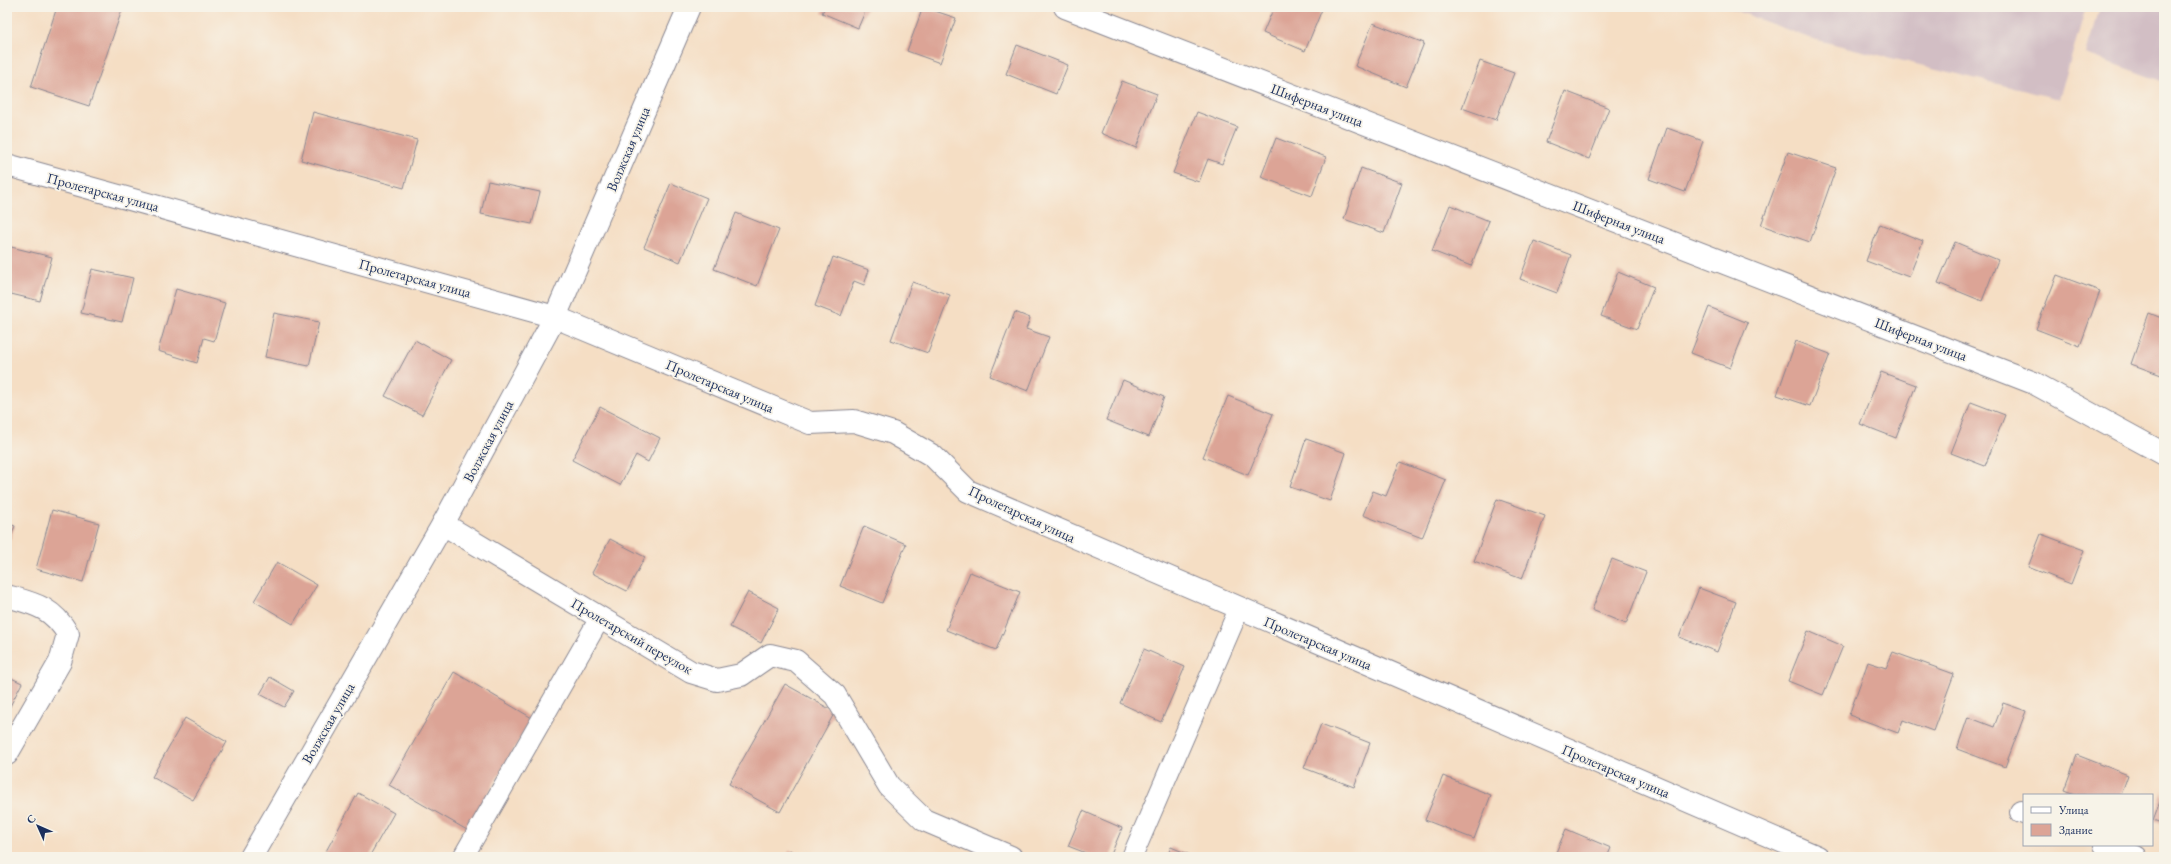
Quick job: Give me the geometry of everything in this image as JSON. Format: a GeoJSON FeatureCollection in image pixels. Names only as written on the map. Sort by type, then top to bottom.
{"type":"FeatureCollection","features":[{"type":"Feature","properties":{"kind":"street","name":"Волжская улица"},"geometry":{"type":"LineString","coordinates":[[252,857],[443,524],[555,317],[689,7]]}},
{"type":"Feature","properties":{"kind":"street","name":"Шиферная улица"},"geometry":{"type":"LineString","coordinates":[[1065,7],[2034,383],[2164,454]]}},
{"type":"Feature","properties":{"kind":"street","name":"Пролетарская улица"},"geometry":{"type":"LineString","coordinates":[[7,165],[555,317],[810,423],[854,421],[893,433],[933,456],[968,492],[1238,610],[1818,857]]}},
{"type":"Feature","properties":{"kind":"street","name":"Пролетарский переулок"},"geometry":{"type":"LineString","coordinates":[[443,524],[691,672],[717,680],[741,675],[770,655],[796,661],[835,695],[889,786],[924,820],[1011,857]]}},
{"type":"Feature","properties":{"kind":"street"},"geometry":{"type":"LineString","coordinates":[[7,596],[41,606],[59,619],[68,634],[60,662],[7,754]]}},
{"type":"Feature","properties":{"kind":"street"},"geometry":{"type":"LineString","coordinates":[[2108,846],[2136,857]]}},
{"type":"Feature","properties":{"kind":"lane"},"geometry":{"type":"LineString","coordinates":[[1132,857],[1238,610]]}},
{"type":"Feature","properties":{"kind":"lane"},"geometry":{"type":"LineString","coordinates":[[464,857],[600,618]]}},
{"type":"Feature","properties":{"kind":"shaded area"},"geometry":{"type":"Polygon","coordinates":[[[1727,7],[2086,7],[2059,99],[1809,38],[1727,7]]]}},
{"type":"Feature","properties":{"kind":"shaded area"},"geometry":{"type":"Polygon","coordinates":[[[2099,7],[2164,7],[2164,82],[2086,54],[2099,7]]]}},
{"type":"Feature","properties":{"kind":"building"},"geometry":{"type":"Polygon","coordinates":[[[57,7],[123,7],[89,106],[31,87],[57,7]]]}},
{"type":"Feature","properties":{"kind":"building"},"geometry":{"type":"Polygon","coordinates":[[[825,7],[867,7],[858,28],[822,13],[825,7]]]}},
{"type":"Feature","properties":{"kind":"building"},"geometry":{"type":"Polygon","coordinates":[[[923,7],[956,18],[940,63],[907,51],[923,7]]]}},
{"type":"Feature","properties":{"kind":"building"},"geometry":{"type":"Polygon","coordinates":[[[1274,7],[1323,7],[1305,51],[1263,33],[1274,7]]]}},
{"type":"Feature","properties":{"kind":"building"},"geometry":{"type":"Polygon","coordinates":[[[1373,23],[1424,43],[1406,87],[1355,66],[1373,23]]]}},
{"type":"Feature","properties":{"kind":"building"},"geometry":{"type":"Polygon","coordinates":[[[1017,45],[1068,65],[1056,94],[1006,74],[1017,45]]]}},
{"type":"Feature","properties":{"kind":"building"},"geometry":{"type":"Polygon","coordinates":[[[1480,61],[1514,73],[1496,120],[1462,108],[1480,61]]]}},
{"type":"Feature","properties":{"kind":"building"},"geometry":{"type":"Polygon","coordinates":[[[1122,81],[1157,94],[1136,148],[1101,133],[1122,81]]]}},
{"type":"Feature","properties":{"kind":"building"},"geometry":{"type":"Polygon","coordinates":[[[1565,91],[1609,108],[1589,159],[1546,142],[1565,91]]]}},
{"type":"Feature","properties":{"kind":"building"},"geometry":{"type":"Polygon","coordinates":[[[313,112],[417,140],[404,188],[301,160],[313,112]]]}},
{"type":"Feature","properties":{"kind":"building"},"geometry":{"type":"Polygon","coordinates":[[[1197,112],[1237,127],[1222,164],[1208,159],[1199,182],[1173,173],[1197,112]]]}},
{"type":"Feature","properties":{"kind":"building"},"geometry":{"type":"Polygon","coordinates":[[[1667,128],[1703,141],[1685,192],[1649,179],[1667,128]]]}},
{"type":"Feature","properties":{"kind":"building"},"geometry":{"type":"Polygon","coordinates":[[[1276,138],[1326,157],[1312,196],[1261,177],[1276,138]]]}},
{"type":"Feature","properties":{"kind":"building"},"geometry":{"type":"Polygon","coordinates":[[[1788,152],[1836,168],[1810,242],[1761,225],[1788,152]]]}},
{"type":"Feature","properties":{"kind":"building"},"geometry":{"type":"Polygon","coordinates":[[[1361,168],[1402,183],[1384,233],[1344,219],[1361,168]]]}},
{"type":"Feature","properties":{"kind":"building"},"geometry":{"type":"Polygon","coordinates":[[[488,181],[540,192],[532,224],[481,214],[488,181]]]}},
{"type":"Feature","properties":{"kind":"building"},"geometry":{"type":"Polygon","coordinates":[[[671,183],[707,198],[680,262],[644,247],[671,183]]]}},
{"type":"Feature","properties":{"kind":"building"},"geometry":{"type":"Polygon","coordinates":[[[1450,205],[1489,221],[1471,266],[1432,251],[1450,205]]]}},
{"type":"Feature","properties":{"kind":"building"},"geometry":{"type":"Polygon","coordinates":[[[736,213],[779,230],[757,286],[714,269],[736,213]]]}},
{"type":"Feature","properties":{"kind":"building"},"geometry":{"type":"Polygon","coordinates":[[[1880,224],[1923,241],[1909,277],[1866,261],[1880,224]]]}},
{"type":"Feature","properties":{"kind":"building"},"geometry":{"type":"Polygon","coordinates":[[[1534,241],[1571,255],[1557,293],[1520,279],[1534,241]]]}},
{"type":"Feature","properties":{"kind":"building"},"geometry":{"type":"Polygon","coordinates":[[[1955,242],[1998,260],[1982,301],[1938,283],[1955,242]]]}},
{"type":"Feature","properties":{"kind":"building"},"geometry":{"type":"Polygon","coordinates":[[[7,246],[52,257],[40,301],[7,293],[7,246]]]}},
{"type":"Feature","properties":{"kind":"building"},"geometry":{"type":"Polygon","coordinates":[[[833,257],[869,270],[864,285],[854,281],[841,316],[815,306],[833,257]]]}},
{"type":"Feature","properties":{"kind":"building"},"geometry":{"type":"Polygon","coordinates":[[[92,269],[133,278],[122,322],[81,313],[92,269]]]}},
{"type":"Feature","properties":{"kind":"building"},"geometry":{"type":"Polygon","coordinates":[[[1618,272],[1654,287],[1637,329],[1601,316],[1618,272]]]}},
{"type":"Feature","properties":{"kind":"building"},"geometry":{"type":"Polygon","coordinates":[[[2057,275],[2100,291],[2080,346],[2036,329],[2057,275]]]}},
{"type":"Feature","properties":{"kind":"building"},"geometry":{"type":"Polygon","coordinates":[[[912,282],[950,295],[928,353],[891,340],[912,282]]]}},
{"type":"Feature","properties":{"kind":"building"},"geometry":{"type":"Polygon","coordinates":[[[176,289],[225,303],[214,341],[204,338],[197,363],[158,351],[176,289]]]}},
{"type":"Feature","properties":{"kind":"building"},"geometry":{"type":"Polygon","coordinates":[[[1709,307],[1748,323],[1730,368],[1691,353],[1709,307]]]}},
{"type":"Feature","properties":{"kind":"building"},"geometry":{"type":"Polygon","coordinates":[[[1015,312],[1030,318],[1026,329],[1049,337],[1028,391],[990,376],[1015,312]]]}},
{"type":"Feature","properties":{"kind":"building"},"geometry":{"type":"Polygon","coordinates":[[[274,313],[319,322],[309,366],[265,357],[274,313]]]}},
{"type":"Feature","properties":{"kind":"building"},"geometry":{"type":"Polygon","coordinates":[[[2149,313],[2164,319],[2164,376],[2131,364],[2149,313]]]}},
{"type":"Feature","properties":{"kind":"building"},"geometry":{"type":"Polygon","coordinates":[[[415,340],[451,360],[422,415],[385,396],[415,340]]]}},
{"type":"Feature","properties":{"kind":"building"},"geometry":{"type":"Polygon","coordinates":[[[1796,341],[1830,354],[1810,406],[1777,395],[1796,341]]]}},
{"type":"Feature","properties":{"kind":"building"},"geometry":{"type":"Polygon","coordinates":[[[1881,372],[1916,385],[1896,438],[1860,424],[1881,372]]]}},
{"type":"Feature","properties":{"kind":"building"},"geometry":{"type":"Polygon","coordinates":[[[1123,380],[1164,397],[1149,437],[1106,420],[1123,380]]]}},
{"type":"Feature","properties":{"kind":"building"},"geometry":{"type":"Polygon","coordinates":[[[1228,396],[1273,414],[1248,475],[1203,457],[1228,396]]]}},
{"type":"Feature","properties":{"kind":"building"},"geometry":{"type":"Polygon","coordinates":[[[1971,402],[2005,415],[1985,466],[1951,453],[1971,402]]]}},
{"type":"Feature","properties":{"kind":"building"},"geometry":{"type":"Polygon","coordinates":[[[600,407],[660,438],[648,462],[636,455],[620,485],[572,460],[600,407]]]}},
{"type":"Feature","properties":{"kind":"building"},"geometry":{"type":"Polygon","coordinates":[[[1306,439],[1346,453],[1330,501],[1290,487],[1306,439]]]}},
{"type":"Feature","properties":{"kind":"building"},"geometry":{"type":"Polygon","coordinates":[[[1400,462],[1446,480],[1422,538],[1363,515],[1373,491],[1386,496],[1400,462]]]}},
{"type":"Feature","properties":{"kind":"building"},"geometry":{"type":"Polygon","coordinates":[[[1497,499],[1545,516],[1522,579],[1474,561],[1497,499]]]}},
{"type":"Feature","properties":{"kind":"building"},"geometry":{"type":"Polygon","coordinates":[[[52,510],[99,523],[83,582],[36,569],[52,510]]]}},
{"type":"Feature","properties":{"kind":"building"},"geometry":{"type":"Polygon","coordinates":[[[7,523],[15,526],[7,547],[7,523]]]}},
{"type":"Feature","properties":{"kind":"building"},"geometry":{"type":"Polygon","coordinates":[[[864,526],[906,544],[882,603],[840,586],[864,526]]]}},
{"type":"Feature","properties":{"kind":"building"},"geometry":{"type":"Polygon","coordinates":[[[2041,534],[2084,550],[2071,584],[2028,567],[2041,534]]]}},
{"type":"Feature","properties":{"kind":"building"},"geometry":{"type":"Polygon","coordinates":[[[610,539],[645,557],[627,591],[592,573],[610,539]]]}},
{"type":"Feature","properties":{"kind":"building"},"geometry":{"type":"Polygon","coordinates":[[[1612,559],[1646,572],[1626,624],[1592,610],[1612,559]]]}},
{"type":"Feature","properties":{"kind":"building"},"geometry":{"type":"Polygon","coordinates":[[[277,562],[317,585],[293,624],[254,601],[277,562]]]}},
{"type":"Feature","properties":{"kind":"building"},"geometry":{"type":"Polygon","coordinates":[[[970,572],[1020,592],[996,650],[946,630],[970,572]]]}},
{"type":"Feature","properties":{"kind":"building"},"geometry":{"type":"Polygon","coordinates":[[[1699,588],[1736,602],[1717,652],[1679,637],[1699,588]]]}},
{"type":"Feature","properties":{"kind":"building"},"geometry":{"type":"Polygon","coordinates":[[[748,592],[779,608],[761,643],[730,627],[748,592]]]}},
{"type":"Feature","properties":{"kind":"building"},"geometry":{"type":"Polygon","coordinates":[[[1808,631],[1843,646],[1823,695],[1788,681],[1808,631]]]}},
{"type":"Feature","properties":{"kind":"building"},"geometry":{"type":"Polygon","coordinates":[[[1144,649],[1185,667],[1161,722],[1120,703],[1144,649]]]}},
{"type":"Feature","properties":{"kind":"building"},"geometry":{"type":"Polygon","coordinates":[[[1893,652],[1954,674],[1933,731],[1903,720],[1898,733],[1849,715],[1868,662],[1886,668],[1893,652]]]}},
{"type":"Feature","properties":{"kind":"building"},"geometry":{"type":"Polygon","coordinates":[[[454,672],[532,718],[467,830],[389,785],[454,672]]]}},
{"type":"Feature","properties":{"kind":"building"},"geometry":{"type":"Polygon","coordinates":[[[7,676],[22,683],[7,712],[7,676]]]}},
{"type":"Feature","properties":{"kind":"building"},"geometry":{"type":"Polygon","coordinates":[[[270,677],[294,691],[284,707],[260,694],[270,677]]]}},
{"type":"Feature","properties":{"kind":"building"},"geometry":{"type":"Polygon","coordinates":[[[785,684],[835,712],[780,812],[729,784],[785,684]]]}},
{"type":"Feature","properties":{"kind":"building"},"geometry":{"type":"Polygon","coordinates":[[[2003,703],[2026,711],[2005,767],[1957,749],[1968,717],[1994,727],[2003,703]]]}},
{"type":"Feature","properties":{"kind":"building"},"geometry":{"type":"Polygon","coordinates":[[[185,718],[227,742],[193,800],[152,777],[185,718]]]}},
{"type":"Feature","properties":{"kind":"building"},"geometry":{"type":"Polygon","coordinates":[[[1321,724],[1370,743],[1354,787],[1304,768],[1321,724]]]}},
{"type":"Feature","properties":{"kind":"building"},"geometry":{"type":"Polygon","coordinates":[[[2077,755],[2128,775],[2121,794],[2074,794],[2064,790],[2077,755]]]}},
{"type":"Feature","properties":{"kind":"building"},"geometry":{"type":"Polygon","coordinates":[[[1443,776],[1491,795],[1474,839],[1425,820],[1443,776]]]}},
{"type":"Feature","properties":{"kind":"building"},"geometry":{"type":"Polygon","coordinates":[[[2164,791],[2164,824],[2153,820],[2164,791]]]}},
{"type":"Feature","properties":{"kind":"building"},"geometry":{"type":"Polygon","coordinates":[[[358,793],[394,813],[369,857],[333,857],[325,853],[358,793]]]}},
{"type":"Feature","properties":{"kind":"building"},"geometry":{"type":"Polygon","coordinates":[[[1083,811],[1122,828],[1110,857],[1096,857],[1068,846],[1083,811]]]}},
{"type":"Feature","properties":{"kind":"building"},"geometry":{"type":"Polygon","coordinates":[[[1566,829],[1611,848],[1607,857],[1554,857],[1566,829]]]}},
{"type":"Feature","properties":{"kind":"building"},"geometry":{"type":"Polygon","coordinates":[[[1171,847],[1195,857],[1167,857],[1171,847]]]}},
{"type":"Feature","properties":{"kind":"building"},"geometry":{"type":"Polygon","coordinates":[[[790,850],[800,857],[786,857],[790,850]]]}}]}
